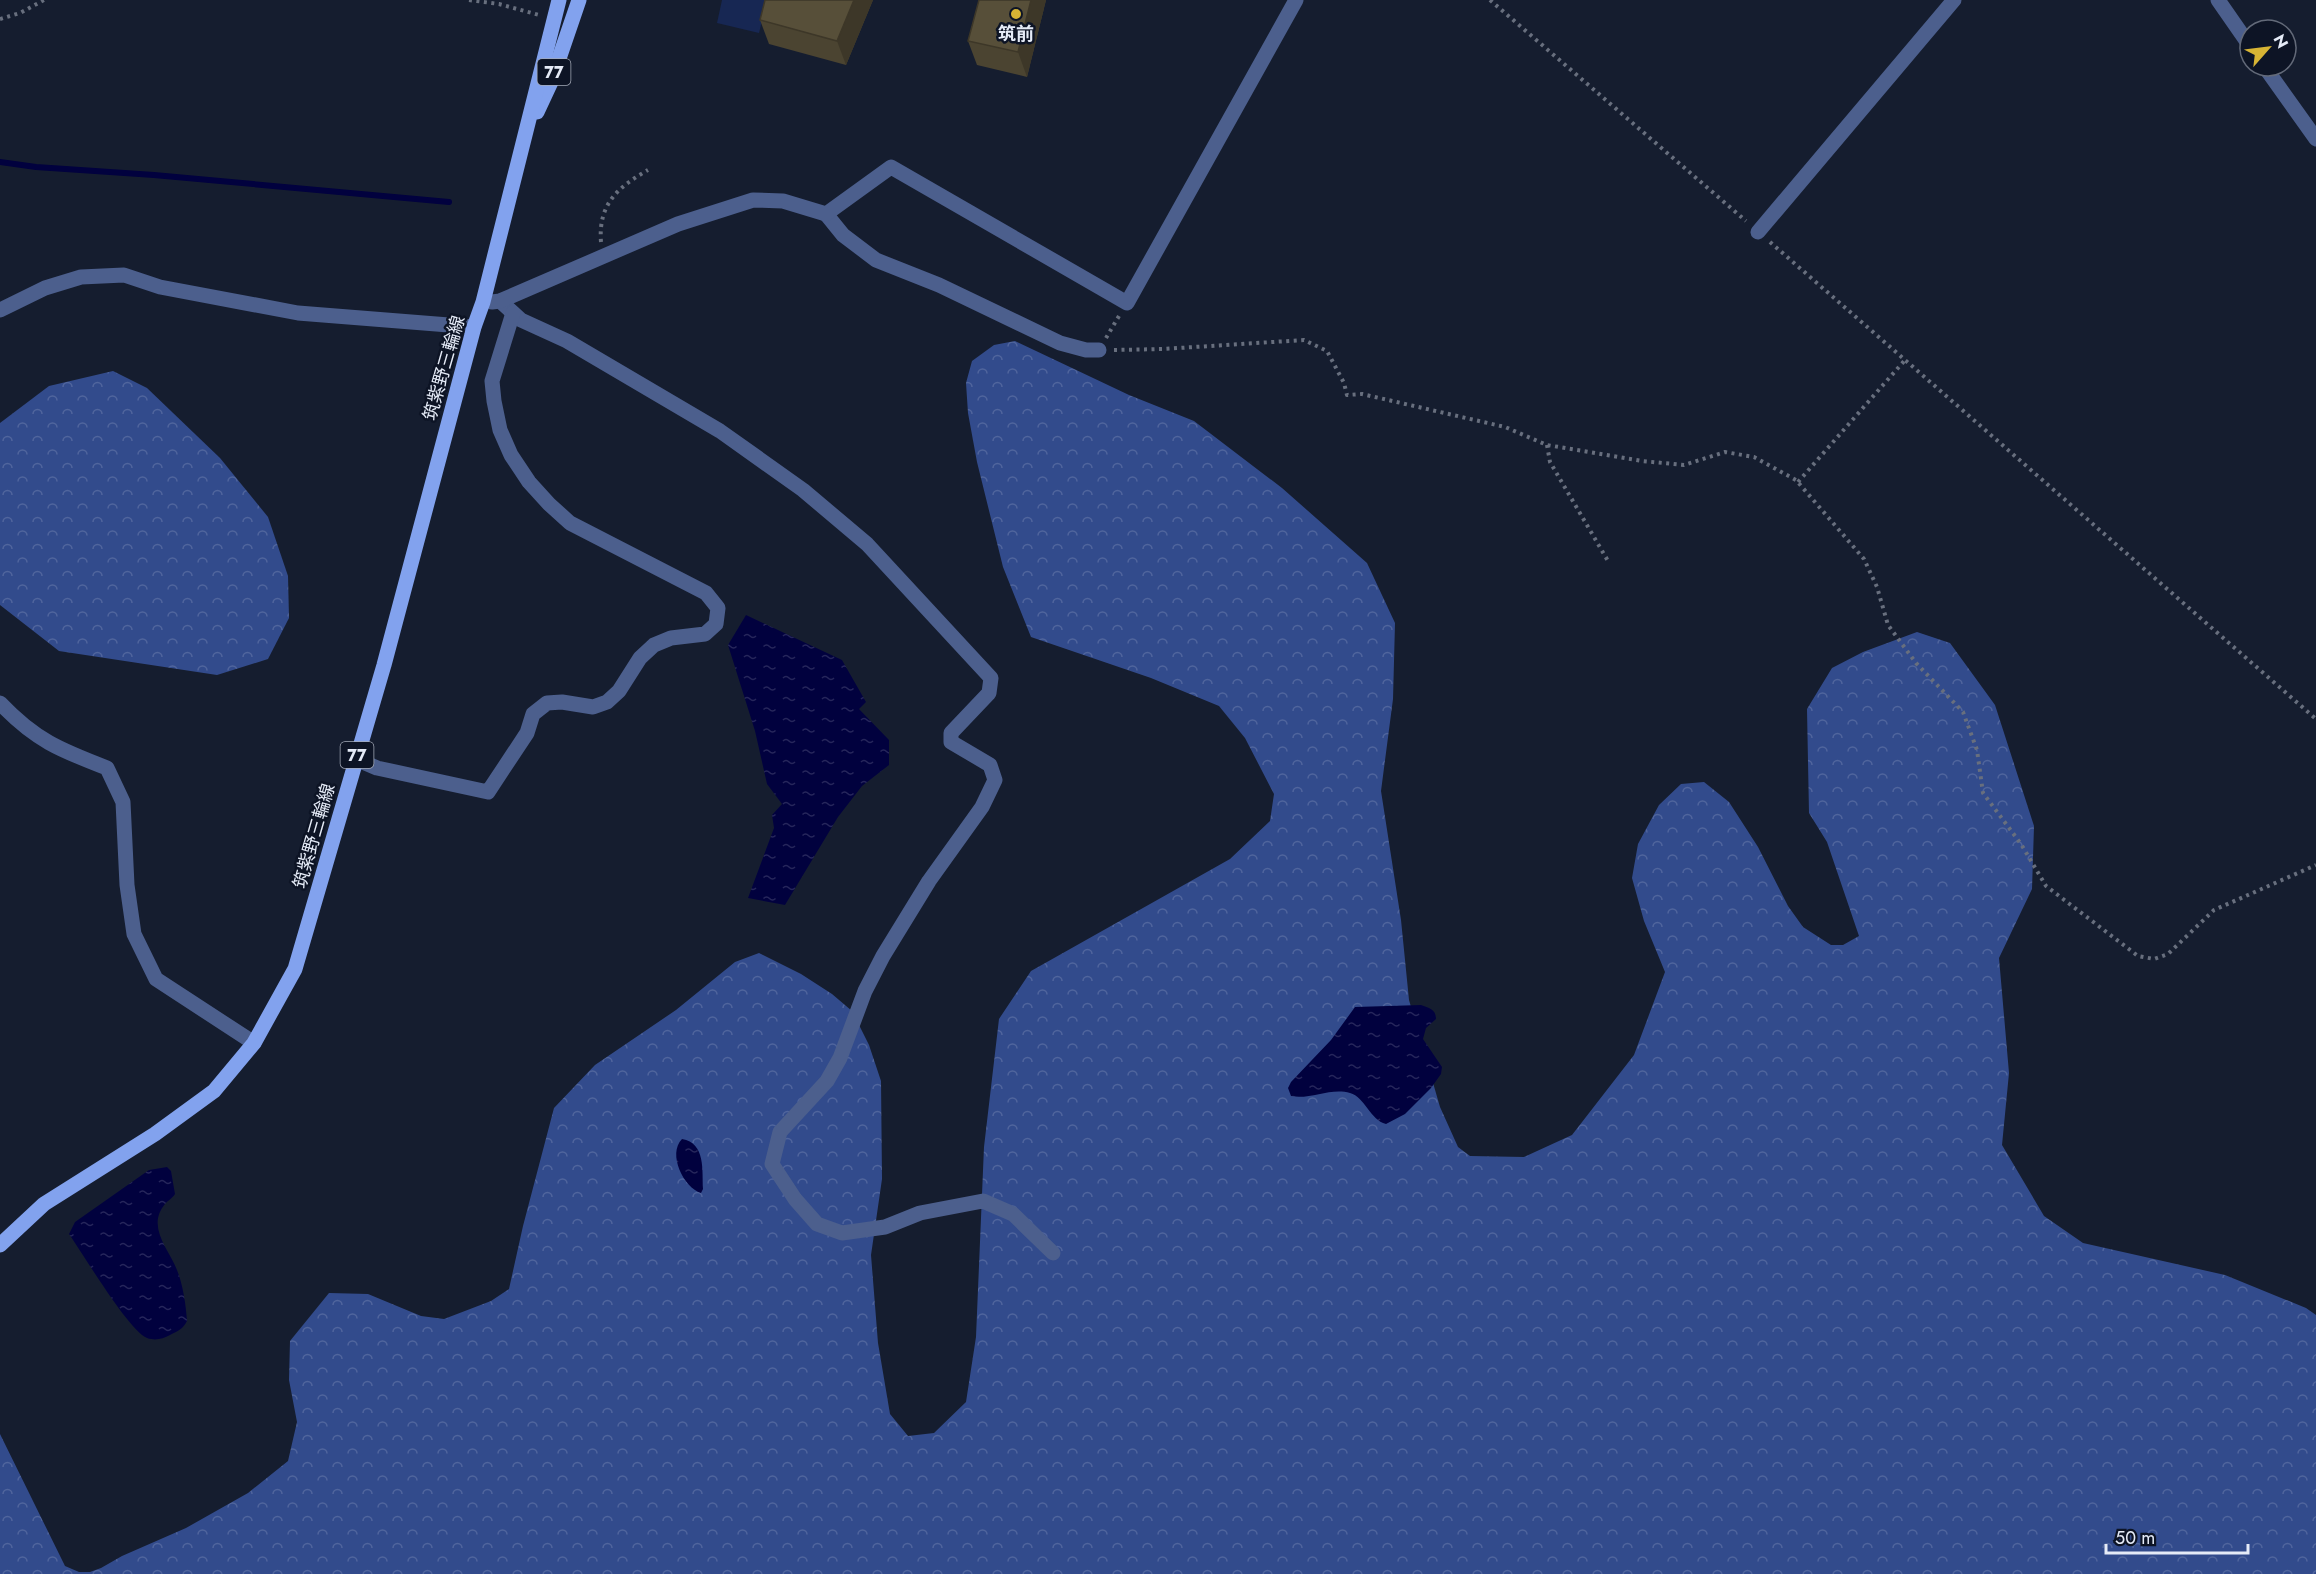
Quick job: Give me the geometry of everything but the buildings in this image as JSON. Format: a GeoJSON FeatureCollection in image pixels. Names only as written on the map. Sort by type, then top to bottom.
{"type":"FeatureCollection","features":[{"type":"Feature","properties":{"kind":"main road","name":"筑紫野三輪線"},"geometry":{"type":"LineString","coordinates":[[0,1245],[44,1204],[155,1134],[214,1091],[254,1043],[295,969],[384,665],[474,327],[483,302],[559,0]]}},
{"type":"Feature","properties":{"kind":"main road","name":"筑紫野三輪線"},"geometry":{"type":"LineString","coordinates":[[522,141],[551,82],[579,0]]}},
{"type":"Feature","properties":{"kind":"street"},"geometry":{"type":"LineString","coordinates":[[554,19],[570,5],[571,0]]}},
{"type":"Feature","properties":{"kind":"street"},"geometry":{"type":"LineString","coordinates":[[826,214],[891,166],[1127,303],[1296,0]]}},
{"type":"Feature","properties":{"kind":"street"},"geometry":{"type":"LineString","coordinates":[[1758,232],[1954,0]]}},
{"type":"Feature","properties":{"kind":"street"},"geometry":{"type":"LineString","coordinates":[[2218,0],[2238,29]]}},
{"type":"Feature","properties":{"kind":"street"},"geometry":{"type":"LineString","coordinates":[[2273,78],[2316,139]]}},
{"type":"Feature","properties":{"kind":"street"},"geometry":{"type":"LineString","coordinates":[[483,302],[500,301],[678,224],[717,210],[753,200],[783,201],[826,214],[843,235],[876,260],[939,285],[1060,343],[1086,350],[1099,350]]}},
{"type":"Feature","properties":{"kind":"street"},"geometry":{"type":"LineString","coordinates":[[0,310],[45,288],[81,277],[124,275],[160,287],[298,313],[474,327]]}},
{"type":"Feature","properties":{"kind":"street"},"geometry":{"type":"LineString","coordinates":[[500,301],[520,320],[567,341],[720,431],[803,490],[867,544],[991,678],[989,693],[951,733],[951,742],[990,765],[994,780],[982,807],[929,881],[883,956],[865,991],[840,1058],[827,1081],[780,1132],[772,1164],[795,1199],[817,1224],[842,1233],[885,1227],[920,1213],[983,1201],[1013,1214],[1053,1252]]}},
{"type":"Feature","properties":{"kind":"street"},"geometry":{"type":"LineString","coordinates":[[356,759],[377,768],[488,792],[527,733],[532,714],[546,704],[562,702],[593,706],[607,702],[618,691],[640,658],[654,645],[670,638],[705,634],[716,624],[718,608],[706,593],[570,523],[529,482],[511,454],[500,430],[492,381],[513,313]]}},
{"type":"Feature","properties":{"kind":"street"},"geometry":{"type":"LineString","coordinates":[[0,702],[20,724],[56,748],[107,768],[123,802],[127,885],[134,934],[156,979],[254,1043]]}},
{"type":"Feature","properties":{"kind":"path"},"geometry":{"type":"LineString","coordinates":[[0,19],[20,13],[44,0]]}},
{"type":"Feature","properties":{"kind":"path"},"geometry":{"type":"LineString","coordinates":[[469,0],[498,2],[554,19]]}},
{"type":"Feature","properties":{"kind":"path"},"geometry":{"type":"LineString","coordinates":[[1490,0],[2316,719]]}},
{"type":"Feature","properties":{"kind":"path"},"geometry":{"type":"LineString","coordinates":[[602,257],[600,237],[603,217],[610,198],[627,182],[648,170]]}},
{"type":"Feature","properties":{"kind":"path"},"geometry":{"type":"LineString","coordinates":[[1099,350],[1127,303]]}},
{"type":"Feature","properties":{"kind":"path"},"geometry":{"type":"LineString","coordinates":[[1099,350],[1163,349],[1304,340],[1327,351],[1344,383],[1347,395],[1362,394],[1505,427],[1547,445],[1641,461],[1684,465],[1725,452],[1754,457],[1798,482],[1864,560],[1877,587],[1888,625],[1916,663],[1962,712],[1977,750],[1983,793],[2021,844],[2046,886],[2138,956],[2154,959],[2168,954],[2214,910],[2316,866]]}},
{"type":"Feature","properties":{"kind":"path"},"geometry":{"type":"LineString","coordinates":[[1798,482],[1905,360]]}},
{"type":"Feature","properties":{"kind":"path"},"geometry":{"type":"LineString","coordinates":[[1547,445],[1550,462],[1608,561]]}},
{"type":"Feature","properties":{"kind":"green space"},"geometry":{"type":"Polygon","coordinates":[[[1015,341],[1129,395],[1194,421],[1282,488],[1367,563],[1395,623],[1393,699],[1381,791],[1401,920],[1409,1000],[1440,1107],[1458,1147],[1470,1156],[1524,1157],[1572,1135],[1634,1055],[1665,972],[1644,921],[1632,878],[1638,844],[1659,805],[1681,784],[1704,782],[1729,802],[1758,847],[1788,906],[1803,927],[1831,945],[1843,945],[1859,936],[1827,842],[1809,813],[1807,709],[1832,668],[1863,652],[1917,632],[1950,643],[1995,705],[2034,826],[2032,889],[1999,958],[2009,1073],[2002,1145],[2044,1216],[2083,1243],[2225,1275],[2306,1308],[2316,1315],[2316,1574],[0,1574],[0,1434],[65,1566],[79,1572],[90,1572],[101,1568],[122,1556],[186,1528],[248,1493],[288,1461],[297,1422],[289,1380],[290,1341],[329,1293],[368,1294],[421,1316],[444,1319],[491,1301],[509,1289],[554,1108],[595,1065],[676,1010],[735,962],[759,953],[801,974],[832,994],[852,1011],[869,1045],[881,1081],[882,1179],[871,1255],[878,1343],[890,1414],[908,1436],[934,1433],[966,1402],[976,1337],[984,1147],[999,1019],[1031,971],[1230,859],[1270,821],[1274,794],[1245,738],[1219,706],[1151,678],[1031,637],[1003,567],[977,462],[968,413],[966,383],[972,361],[994,345],[1015,341]]]}},
{"type":"Feature","properties":{"kind":"green space"},"geometry":{"type":"Polygon","coordinates":[[[113,371],[147,388],[220,458],[268,517],[288,576],[289,618],[268,659],[217,675],[59,651],[0,605],[0,423],[49,386],[113,371]]]}},
{"type":"Feature","properties":{"kind":"shaded area"},"geometry":{"type":"Polygon","coordinates":[[[722,0],[767,0],[759,33],[717,23],[722,0]]]}},
{"type":"Feature","properties":{"kind":"water"},"geometry":{"type":"Polygon","coordinates":[[[746,615],[842,660],[866,702],[859,709],[889,740],[889,765],[862,786],[838,817],[785,905],[748,898],[774,828],[772,815],[782,804],[767,784],[755,731],[728,645],[746,615]]]}},
{"type":"Feature","properties":{"kind":"water"},"geometry":{"type":"Polygon","coordinates":[[[1421,1005],[1432,1009],[1436,1016],[1436,1019],[1426,1028],[1423,1039],[1442,1067],[1441,1074],[1431,1088],[1405,1114],[1386,1124],[1380,1122],[1360,1099],[1350,1093],[1291,1096],[1288,1088],[1291,1082],[1331,1040],[1355,1007],[1421,1005]]]}},
{"type":"Feature","properties":{"kind":"water"},"geometry":{"type":"Polygon","coordinates":[[[682,1139],[690,1142],[699,1152],[703,1174],[701,1193],[689,1185],[679,1170],[676,1153],[682,1139]]]}},
{"type":"Feature","properties":{"kind":"water"},"geometry":{"type":"Polygon","coordinates":[[[167,1167],[171,1171],[175,1194],[160,1213],[158,1229],[179,1276],[187,1321],[175,1332],[153,1339],[147,1338],[129,1322],[69,1234],[75,1222],[149,1170],[167,1167]]]}},
{"type":"Feature","properties":{"kind":"waterway"},"geometry":{"type":"LineString","coordinates":[[0,162],[449,202]]}},
{"type":"Feature","properties":{"kind":"place","name":"筑前"},"geometry":{"type":"Point","coordinates":[1016,14]}}]}
